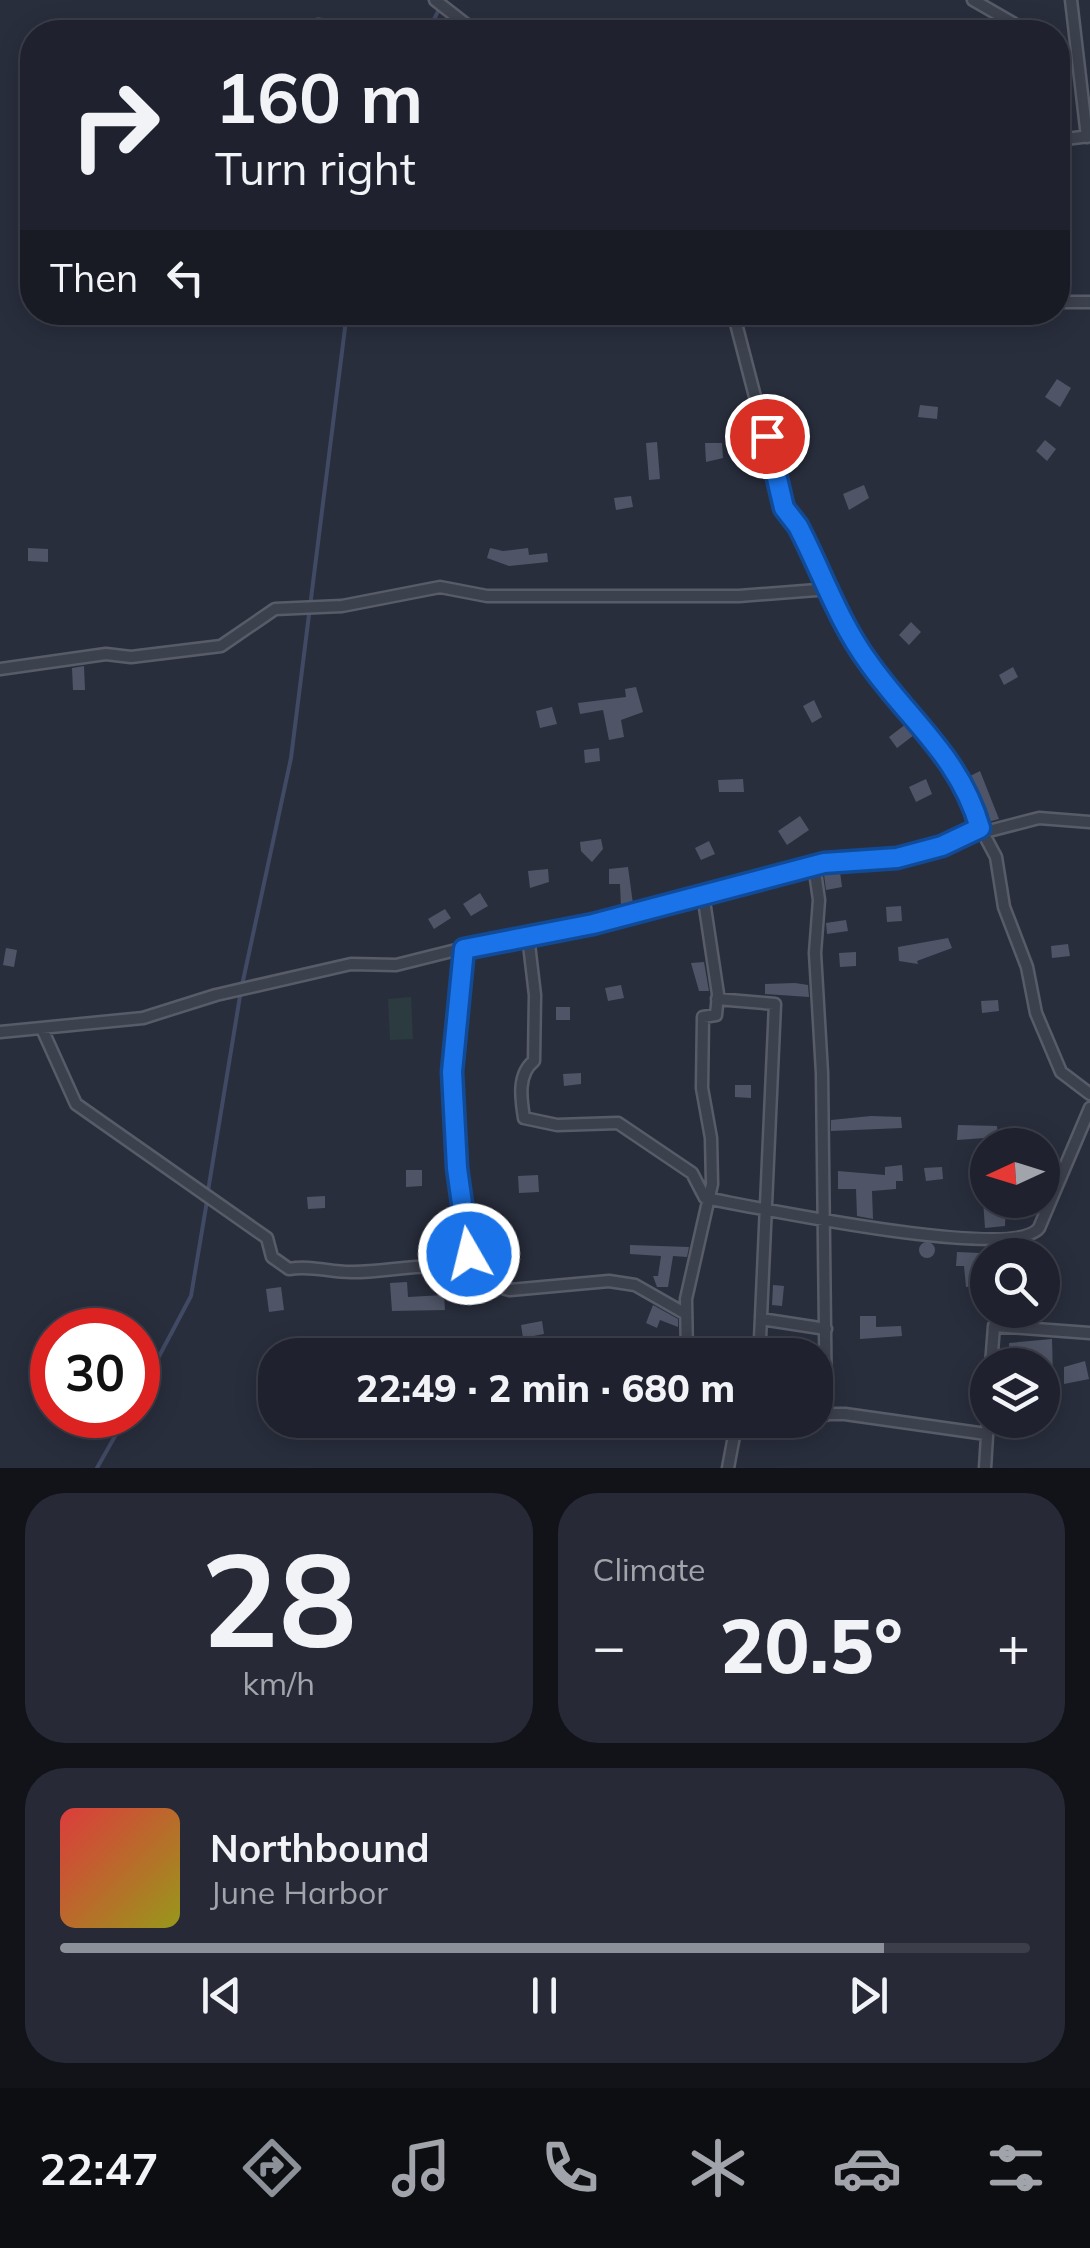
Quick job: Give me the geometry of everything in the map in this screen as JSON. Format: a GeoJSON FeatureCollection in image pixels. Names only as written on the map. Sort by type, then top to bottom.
{"type":"FeatureCollection","features":[{"type":"Feature","properties":{"kind":"street"},"geometry":{"type":"LineString","coordinates":[[435,0],[460,20]]}},
{"type":"Feature","properties":{"kind":"street"},"geometry":{"type":"LineString","coordinates":[[972,0],[1007,20]]}},
{"type":"Feature","properties":{"kind":"street"},"geometry":{"type":"LineString","coordinates":[[1070,0],[1089,136]]}},
{"type":"Feature","properties":{"kind":"street"},"geometry":{"type":"LineString","coordinates":[[736,325],[784,508],[868,662],[948,756],[970,793],[1040,1024],[1061,1072],[1090,1094]]}},
{"type":"Feature","properties":{"kind":"street"},"geometry":{"type":"LineString","coordinates":[[0,669],[106,654],[131,658],[221,646],[275,609],[342,606],[440,587],[487,596],[739,596],[830,589]]}},
{"type":"Feature","properties":{"kind":"street"},"geometry":{"type":"LineString","coordinates":[[0,1032],[143,1018],[216,995],[351,964],[396,965],[814,865],[897,858],[982,830],[1038,818],[1090,822]]}},
{"type":"Feature","properties":{"kind":"street"},"geometry":{"type":"LineString","coordinates":[[814,865],[819,900],[814,953],[825,1338]]}},
{"type":"Feature","properties":{"kind":"street"},"geometry":{"type":"LineString","coordinates":[[687,1338],[686,1314],[705,1198],[712,1184],[711,1138],[702,1088],[704,1017],[716,1015],[717,999],[703,894]]}},
{"type":"Feature","properties":{"kind":"street"},"geometry":{"type":"LineString","coordinates":[[528,936],[535,1027],[534,1061],[525,1067],[522,1079],[524,1118],[557,1125],[618,1124],[692,1173],[705,1198]]}},
{"type":"Feature","properties":{"kind":"street"},"geometry":{"type":"LineString","coordinates":[[464,949],[452,1072],[457,1168],[469,1254],[466,1269]]}},
{"type":"Feature","properties":{"kind":"street"},"geometry":{"type":"LineString","coordinates":[[717,999],[775,1004],[768,1208],[757,1338]]}},
{"type":"Feature","properties":{"kind":"street"},"geometry":{"type":"LineString","coordinates":[[44,1030],[76,1104],[266,1238],[272,1258],[289,1269],[466,1269],[496,1288],[510,1290],[575,1282],[635,1285],[686,1314]]}},
{"type":"Feature","properties":{"kind":"street"},"geometry":{"type":"LineString","coordinates":[[705,1198],[824,1222],[956,1238],[1034,1236],[1090,1108]]}},
{"type":"Feature","properties":{"kind":"street"},"geometry":{"type":"LineString","coordinates":[[761,1319],[826,1329]]}},
{"type":"Feature","properties":{"kind":"street"},"geometry":{"type":"LineString","coordinates":[[992,1348],[994,1326],[1090,1332]]}},
{"type":"Feature","properties":{"kind":"street"},"geometry":{"type":"LineString","coordinates":[[833,1416],[970,1432]]}},
{"type":"Feature","properties":{"kind":"street"},"geometry":{"type":"LineString","coordinates":[[728,1468],[733,1438]]}},
{"type":"Feature","properties":{"kind":"street"},"geometry":{"type":"LineString","coordinates":[[985,1468],[986,1438]]}},
{"type":"Feature","properties":{"kind":"shaded area"},"geometry":{"type":"Polygon","coordinates":[[[411,997],[413,1039],[390,1040],[388,999],[411,997]]]}},
{"type":"Feature","properties":{"kind":"building"},"geometry":{"type":"Polygon","coordinates":[[[1057,379],[1071,388],[1060,407],[1045,397],[1057,379]]]}},
{"type":"Feature","properties":{"kind":"building"},"geometry":{"type":"Polygon","coordinates":[[[920,405],[938,407],[937,419],[918,417],[920,405]]]}},
{"type":"Feature","properties":{"kind":"building"},"geometry":{"type":"Polygon","coordinates":[[[1045,440],[1056,449],[1047,461],[1036,451],[1045,440]]]}},
{"type":"Feature","properties":{"kind":"building"},"geometry":{"type":"Polygon","coordinates":[[[657,442],[660,479],[649,480],[646,443],[657,442]]]}},
{"type":"Feature","properties":{"kind":"building"},"geometry":{"type":"Polygon","coordinates":[[[705,443],[722,443],[723,458],[706,462],[705,443]]]}},
{"type":"Feature","properties":{"kind":"building"},"geometry":{"type":"Polygon","coordinates":[[[864,485],[869,498],[849,510],[843,494],[864,485]]]}},
{"type":"Feature","properties":{"kind":"building"},"geometry":{"type":"Polygon","coordinates":[[[631,496],[633,507],[616,510],[614,498],[631,496]]]}},
{"type":"Feature","properties":{"kind":"building"},"geometry":{"type":"Polygon","coordinates":[[[28,548],[48,549],[48,562],[28,561],[28,548]]]}},
{"type":"Feature","properties":{"kind":"building"},"geometry":{"type":"Polygon","coordinates":[[[490,548],[528,548],[529,555],[547,553],[548,562],[509,566],[487,558],[490,548]]]}},
{"type":"Feature","properties":{"kind":"building"},"geometry":{"type":"Polygon","coordinates":[[[911,622],[921,632],[909,645],[899,635],[911,622]]]}},
{"type":"Feature","properties":{"kind":"building"},"geometry":{"type":"Polygon","coordinates":[[[84,666],[85,690],[73,690],[72,668],[84,666]]]}},
{"type":"Feature","properties":{"kind":"building"},"geometry":{"type":"Polygon","coordinates":[[[1013,667],[1018,677],[1004,685],[999,675],[1013,667]]]}},
{"type":"Feature","properties":{"kind":"building"},"geometry":{"type":"Polygon","coordinates":[[[636,687],[643,712],[621,720],[624,737],[609,740],[603,710],[580,714],[578,703],[626,697],[625,689],[636,687]]]}},
{"type":"Feature","properties":{"kind":"building"},"geometry":{"type":"Polygon","coordinates":[[[814,700],[822,717],[812,723],[803,706],[814,700]]]}},
{"type":"Feature","properties":{"kind":"building"},"geometry":{"type":"Polygon","coordinates":[[[552,707],[557,724],[540,728],[536,711],[552,707]]]}},
{"type":"Feature","properties":{"kind":"building"},"geometry":{"type":"Polygon","coordinates":[[[906,724],[914,735],[897,748],[889,737],[906,724]]]}},
{"type":"Feature","properties":{"kind":"building"},"geometry":{"type":"Polygon","coordinates":[[[599,748],[600,761],[585,763],[584,750],[599,748]]]}},
{"type":"Feature","properties":{"kind":"building"},"geometry":{"type":"Polygon","coordinates":[[[980,771],[999,819],[988,822],[970,776],[980,771]]]}},
{"type":"Feature","properties":{"kind":"building"},"geometry":{"type":"Polygon","coordinates":[[[743,779],[744,792],[719,792],[718,780],[743,779]]]}},
{"type":"Feature","properties":{"kind":"building"},"geometry":{"type":"Polygon","coordinates":[[[926,779],[932,794],[916,802],[909,787],[926,779]]]}},
{"type":"Feature","properties":{"kind":"building"},"geometry":{"type":"Polygon","coordinates":[[[800,816],[809,830],[787,845],[778,831],[800,816]]]}},
{"type":"Feature","properties":{"kind":"building"},"geometry":{"type":"Polygon","coordinates":[[[601,839],[603,849],[592,862],[581,851],[580,842],[601,839]]]}},
{"type":"Feature","properties":{"kind":"building"},"geometry":{"type":"Polygon","coordinates":[[[709,841],[715,854],[701,860],[695,848],[709,841]]]}},
{"type":"Feature","properties":{"kind":"building"},"geometry":{"type":"Polygon","coordinates":[[[628,867],[633,904],[621,907],[620,884],[609,884],[609,869],[628,867]]]}},
{"type":"Feature","properties":{"kind":"building"},"geometry":{"type":"Polygon","coordinates":[[[548,869],[549,882],[530,888],[528,871],[548,869]]]}},
{"type":"Feature","properties":{"kind":"building"},"geometry":{"type":"Polygon","coordinates":[[[840,872],[842,887],[826,890],[824,875],[840,872]]]}},
{"type":"Feature","properties":{"kind":"building"},"geometry":{"type":"Polygon","coordinates":[[[480,893],[488,906],[471,916],[463,904],[480,893]]]}},
{"type":"Feature","properties":{"kind":"building"},"geometry":{"type":"Polygon","coordinates":[[[901,906],[902,921],[887,922],[886,907],[901,906]]]}},
{"type":"Feature","properties":{"kind":"building"},"geometry":{"type":"Polygon","coordinates":[[[445,909],[451,918],[434,929],[428,919],[445,909]]]}},
{"type":"Feature","properties":{"kind":"building"},"geometry":{"type":"Polygon","coordinates":[[[846,920],[848,931],[827,934],[826,923],[846,920]]]}},
{"type":"Feature","properties":{"kind":"building"},"geometry":{"type":"Polygon","coordinates":[[[948,938],[952,948],[917,961],[918,964],[899,961],[898,947],[948,938]]]}},
{"type":"Feature","properties":{"kind":"building"},"geometry":{"type":"Polygon","coordinates":[[[1068,944],[1070,956],[1052,958],[1051,946],[1068,944]]]}},
{"type":"Feature","properties":{"kind":"building"},"geometry":{"type":"Polygon","coordinates":[[[6,948],[17,950],[14,967],[3,965],[6,948]]]}},
{"type":"Feature","properties":{"kind":"building"},"geometry":{"type":"Polygon","coordinates":[[[856,952],[856,966],[840,967],[839,953],[856,952]]]}},
{"type":"Feature","properties":{"kind":"building"},"geometry":{"type":"Polygon","coordinates":[[[704,962],[709,991],[699,991],[691,963],[704,962]]]}},
{"type":"Feature","properties":{"kind":"building"},"geometry":{"type":"Polygon","coordinates":[[[765,984],[808,985],[809,997],[765,994],[765,984]]]}},
{"type":"Feature","properties":{"kind":"building"},"geometry":{"type":"Polygon","coordinates":[[[621,985],[624,998],[608,1001],[605,988],[621,985]]]}},
{"type":"Feature","properties":{"kind":"building"},"geometry":{"type":"Polygon","coordinates":[[[998,1000],[999,1011],[982,1013],[981,1001],[998,1000]]]}},
{"type":"Feature","properties":{"kind":"building"},"geometry":{"type":"Polygon","coordinates":[[[556,1007],[570,1007],[570,1020],[556,1020],[556,1007]]]}},
{"type":"Feature","properties":{"kind":"building"},"geometry":{"type":"Polygon","coordinates":[[[581,1073],[581,1084],[564,1086],[563,1074],[581,1073]]]}},
{"type":"Feature","properties":{"kind":"building"},"geometry":{"type":"Polygon","coordinates":[[[735,1085],[751,1085],[751,1098],[735,1097],[735,1085]]]}},
{"type":"Feature","properties":{"kind":"building"},"geometry":{"type":"Polygon","coordinates":[[[901,1117],[902,1128],[831,1131],[831,1120],[901,1117]]]}},
{"type":"Feature","properties":{"kind":"building"},"geometry":{"type":"Polygon","coordinates":[[[958,1125],[997,1126],[970,1128],[970,1139],[957,1140],[958,1125]]]}},
{"type":"Feature","properties":{"kind":"building"},"geometry":{"type":"Polygon","coordinates":[[[902,1165],[903,1181],[896,1181],[896,1189],[872,1191],[873,1219],[857,1216],[856,1189],[838,1189],[838,1171],[885,1175],[885,1167],[902,1165]]]}},
{"type":"Feature","properties":{"kind":"building"},"geometry":{"type":"Polygon","coordinates":[[[942,1167],[943,1179],[926,1181],[924,1168],[942,1167]]]}},
{"type":"Feature","properties":{"kind":"building"},"geometry":{"type":"Polygon","coordinates":[[[406,1170],[422,1170],[422,1186],[406,1187],[406,1170]]]}},
{"type":"Feature","properties":{"kind":"building"},"geometry":{"type":"Polygon","coordinates":[[[538,1175],[539,1192],[519,1193],[518,1176],[538,1175]]]}},
{"type":"Feature","properties":{"kind":"building"},"geometry":{"type":"Polygon","coordinates":[[[325,1196],[325,1208],[308,1209],[307,1197],[325,1196]]]}},
{"type":"Feature","properties":{"kind":"building"},"geometry":{"type":"Polygon","coordinates":[[[984,1218],[1005,1218],[1005,1226],[985,1228],[984,1218]]]}},
{"type":"Feature","properties":{"kind":"building"},"geometry":{"type":"Polygon","coordinates":[[[927,1242],[935,1250],[927,1258],[919,1250],[927,1242]]]}},
{"type":"Feature","properties":{"kind":"building"},"geometry":{"type":"Polygon","coordinates":[[[630,1245],[689,1247],[687,1257],[673,1256],[668,1287],[657,1287],[653,1276],[658,1276],[661,1256],[630,1254],[630,1245]]]}},
{"type":"Feature","properties":{"kind":"building"},"geometry":{"type":"Polygon","coordinates":[[[957,1252],[970,1253],[970,1287],[966,1287],[964,1266],[956,1266],[957,1252]]]}},
{"type":"Feature","properties":{"kind":"building"},"geometry":{"type":"Polygon","coordinates":[[[407,1282],[408,1297],[444,1295],[445,1310],[392,1311],[390,1283],[407,1282]]]}},
{"type":"Feature","properties":{"kind":"building"},"geometry":{"type":"Polygon","coordinates":[[[773,1285],[784,1286],[782,1306],[772,1305],[773,1285]]]}},
{"type":"Feature","properties":{"kind":"building"},"geometry":{"type":"Polygon","coordinates":[[[281,1287],[284,1310],[269,1312],[266,1289],[281,1287]]]}},
{"type":"Feature","properties":{"kind":"building"},"geometry":{"type":"Polygon","coordinates":[[[653,1305],[678,1319],[678,1327],[660,1320],[657,1328],[646,1323],[653,1305]]]}},
{"type":"Feature","properties":{"kind":"building"},"geometry":{"type":"Polygon","coordinates":[[[860,1316],[876,1316],[876,1327],[901,1326],[902,1336],[860,1339],[860,1316]]]}},
{"type":"Feature","properties":{"kind":"building"},"geometry":{"type":"Polygon","coordinates":[[[542,1321],[544,1334],[523,1338],[521,1325],[542,1321]]]}},
{"type":"Feature","properties":{"kind":"building"},"geometry":{"type":"Polygon","coordinates":[[[1052,1339],[1052,1348],[1009,1348],[1009,1343],[1052,1339]]]}},
{"type":"Feature","properties":{"kind":"building"},"geometry":{"type":"Polygon","coordinates":[[[1085,1361],[1089,1379],[1064,1384],[1064,1367],[1085,1361]]]}},
{"type":"Feature","properties":{"kind":"waterway"},"geometry":{"type":"LineString","coordinates":[[434,20],[444,0]]}},
{"type":"Feature","properties":{"kind":"waterway"},"geometry":{"type":"LineString","coordinates":[[208,1191],[241,990],[291,758],[345,325]]}},
{"type":"Feature","properties":{"kind":"waterway"},"geometry":{"type":"LineString","coordinates":[[160,1354],[191,1296],[207,1201]]}},
{"type":"Feature","properties":{"kind":"waterway"},"geometry":{"type":"LineString","coordinates":[[97,1468],[114,1438]]}},
{"type":"Feature","properties":{"kind":"route"},"geometry":{"type":"LineString","coordinates":[[469,1254],[457,1168],[452,1072],[464,949],[508,937],[593,924],[824,863],[897,858],[942,846],[980,828],[970,793],[948,756],[868,662],[798,526],[784,508],[767,436]]}}]}
